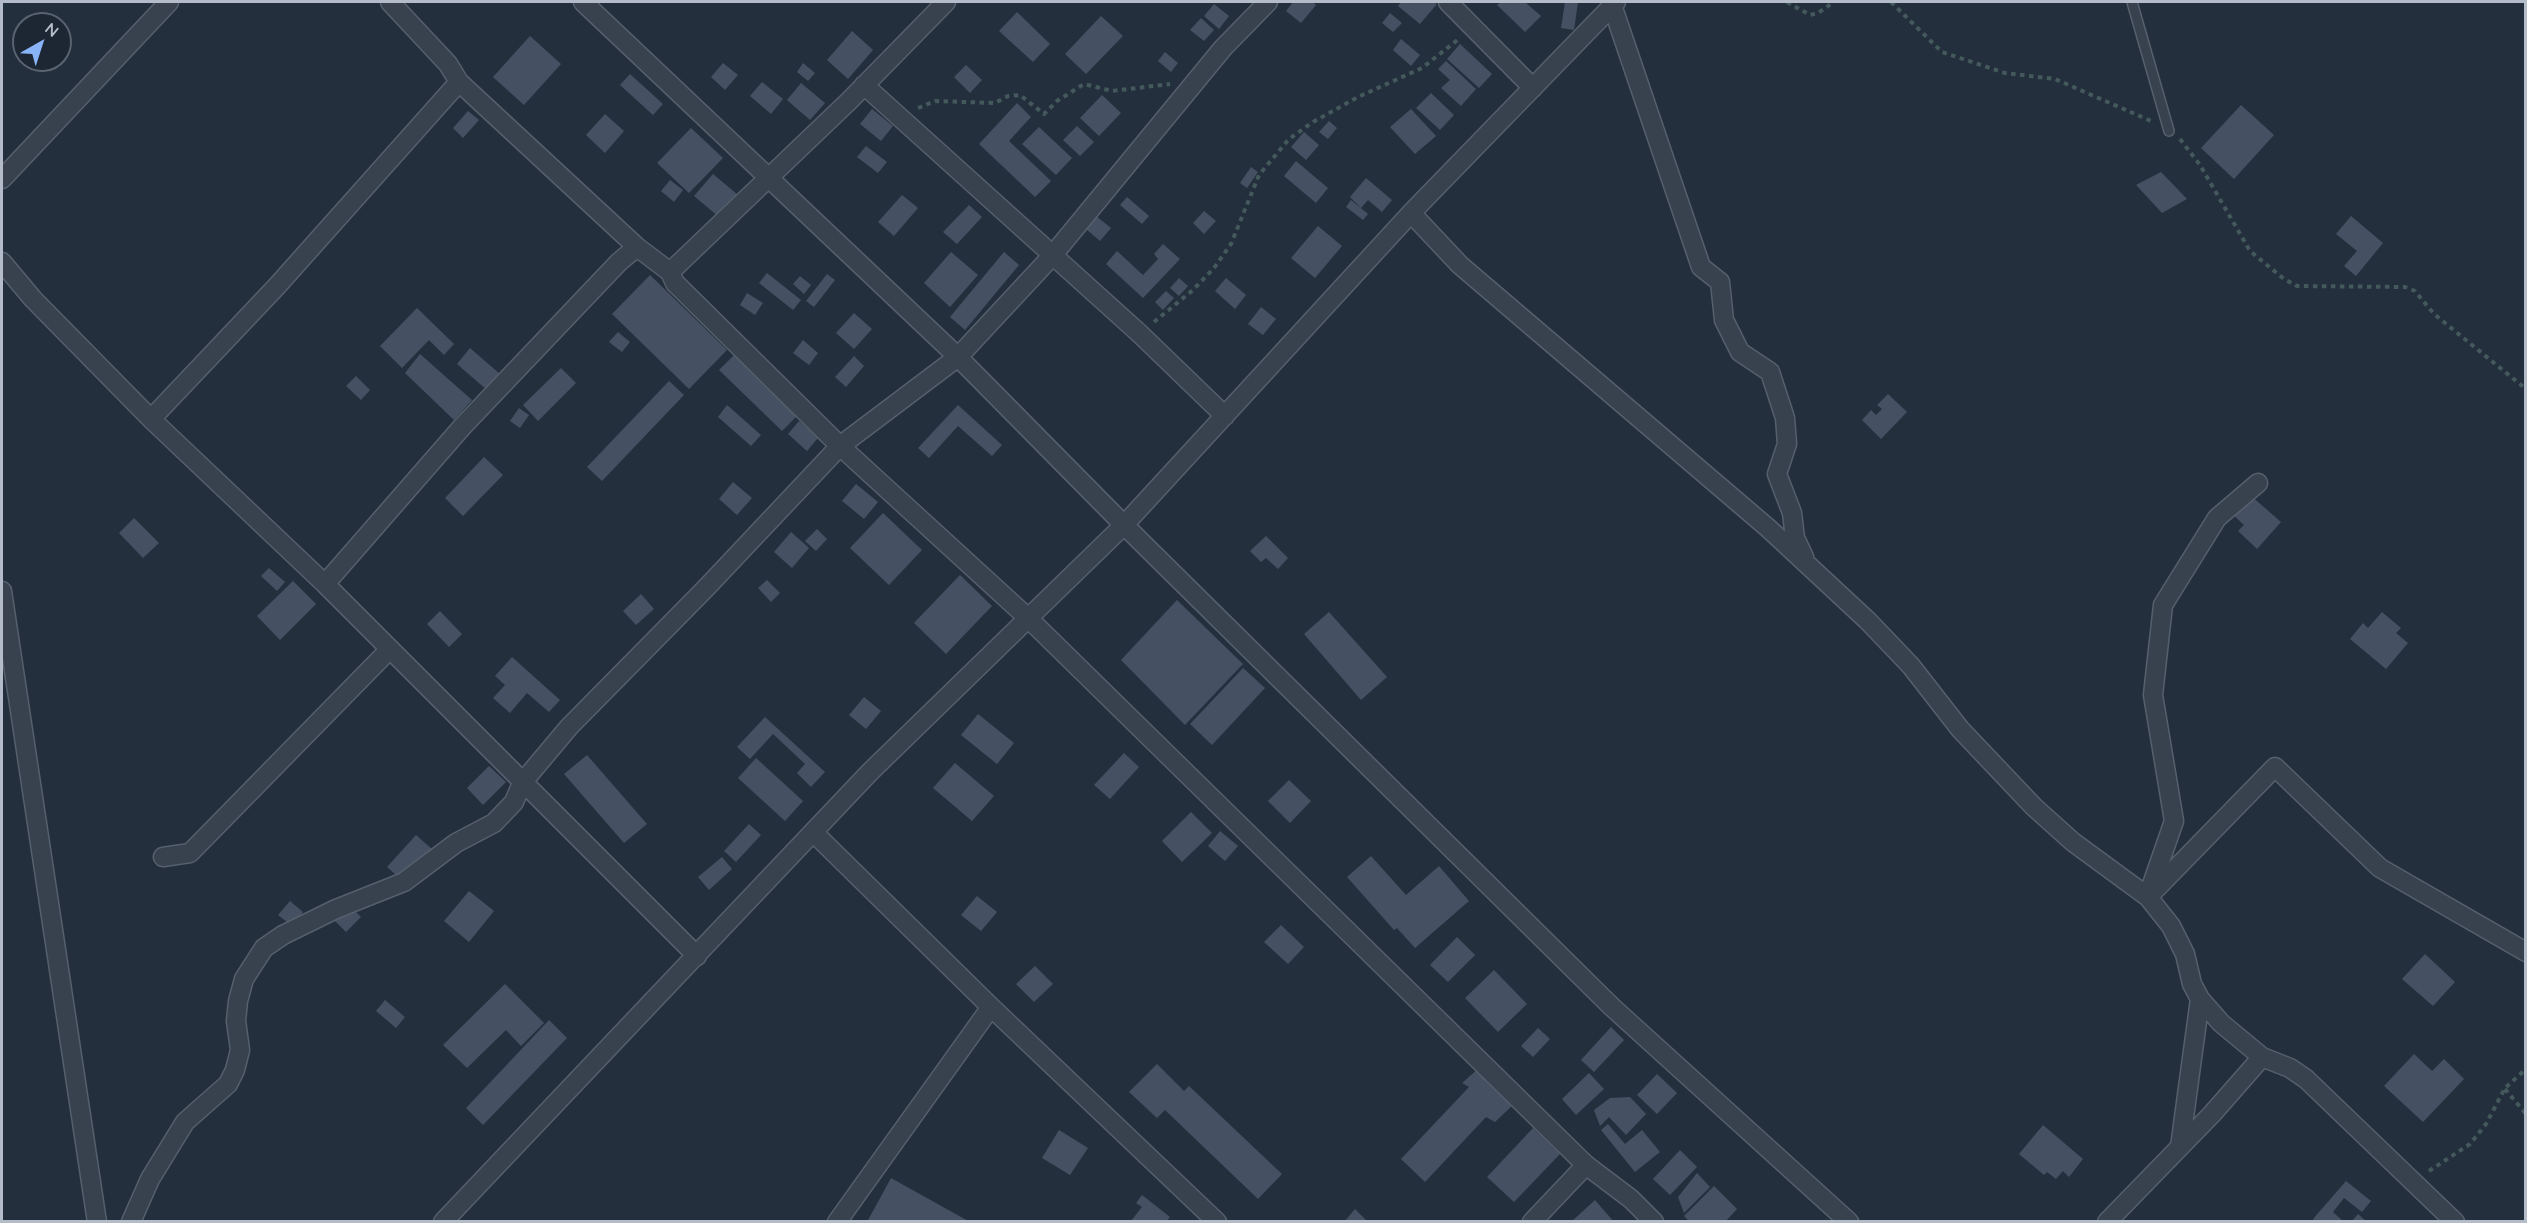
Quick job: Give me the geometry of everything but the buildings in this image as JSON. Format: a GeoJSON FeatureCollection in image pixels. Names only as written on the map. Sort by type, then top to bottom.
{"type":"FeatureCollection","features":[{"type":"Feature","properties":{"kind":"street"},"geometry":{"type":"LineString","coordinates":[[2,179],[169,2]]}},
{"type":"Feature","properties":{"kind":"street"},"geometry":{"type":"LineString","coordinates":[[390,2],[448,64],[459,82],[637,247],[670,272],[675,283],[840,446],[1028,618],[1586,1165],[1654,1221]]}},
{"type":"Feature","properties":{"kind":"street"},"geometry":{"type":"LineString","coordinates":[[583,2],[958,357],[1124,525],[1612,1007],[1849,1221]]}},
{"type":"Feature","properties":{"kind":"street"},"geometry":{"type":"LineString","coordinates":[[670,272],[946,2]]}},
{"type":"Feature","properties":{"kind":"street"},"geometry":{"type":"LineString","coordinates":[[131,1221],[150,1179],[185,1122],[228,1084],[235,1070],[240,1050],[236,1021],[238,1001],[244,979],[264,948],[283,935],[366,896],[404,882],[456,843],[494,824],[514,802],[522,783],[569,726],[706,588],[840,446],[958,357],[1052,256],[1223,48],[1268,2]]}},
{"type":"Feature","properties":{"kind":"street"},"geometry":{"type":"LineString","coordinates":[[1448,2],[1533,88]]}},
{"type":"Feature","properties":{"kind":"street"},"geometry":{"type":"LineString","coordinates":[[443,1221],[942,699],[1124,525],[1411,213],[1614,3],[1701,267],[1720,282],[1724,320],[1740,352],[1770,372],[1785,418],[1787,444],[1777,474],[1792,513],[1795,538],[1808,564]]}},
{"type":"Feature","properties":{"kind":"street"},"geometry":{"type":"LineString","coordinates":[[151,419],[277,286],[459,82]]}},
{"type":"Feature","properties":{"kind":"street"},"geometry":{"type":"LineString","coordinates":[[864,84],[1139,333],[1225,416]]}},
{"type":"Feature","properties":{"kind":"street"},"geometry":{"type":"LineString","coordinates":[[1411,213],[1460,265],[1808,564],[1911,666],[1960,729],[2034,807],[2073,842],[2148,897],[2171,926],[2181,945],[2192,984],[2200,999],[2221,1023],[2262,1057],[2290,1068],[2306,1079],[2454,1221]]}},
{"type":"Feature","properties":{"kind":"street"},"geometry":{"type":"LineString","coordinates":[[325,584],[462,427],[637,247]]}},
{"type":"Feature","properties":{"kind":"street"},"geometry":{"type":"LineString","coordinates":[[2,262],[33,299],[151,419],[325,584],[697,956]]}},
{"type":"Feature","properties":{"kind":"street"},"geometry":{"type":"LineString","coordinates":[[2148,897],[2174,821],[2153,695],[2163,605],[2217,518],[2258,483]]}},
{"type":"Feature","properties":{"kind":"street"},"geometry":{"type":"LineString","coordinates":[[2,591],[97,1221]]}},
{"type":"Feature","properties":{"kind":"street"},"geometry":{"type":"LineString","coordinates":[[163,858],[190,853],[389,650]]}},
{"type":"Feature","properties":{"kind":"street"},"geometry":{"type":"LineString","coordinates":[[2148,897],[2276,767],[2380,868],[2526,952]]}},
{"type":"Feature","properties":{"kind":"street"},"geometry":{"type":"LineString","coordinates":[[814,833],[991,1007],[1216,1221]]}},
{"type":"Feature","properties":{"kind":"street"},"geometry":{"type":"LineString","coordinates":[[2180,1147],[2200,999]]}},
{"type":"Feature","properties":{"kind":"street"},"geometry":{"type":"LineString","coordinates":[[837,1221],[991,1007]]}},
{"type":"Feature","properties":{"kind":"street"},"geometry":{"type":"LineString","coordinates":[[2107,1221],[2180,1147],[2262,1057]]}},
{"type":"Feature","properties":{"kind":"street"},"geometry":{"type":"LineString","coordinates":[[1532,1221],[1586,1165]]}},
{"type":"Feature","properties":{"kind":"lane"},"geometry":{"type":"LineString","coordinates":[[2132,2],[2169,131]]}},
{"type":"Feature","properties":{"kind":"path"},"geometry":{"type":"LineString","coordinates":[[1787,2],[1809,15],[1818,13],[1834,2]]}},
{"type":"Feature","properties":{"kind":"path"},"geometry":{"type":"LineString","coordinates":[[1891,2],[1942,52],[2005,73],[2055,79],[2150,120],[2169,131],[2181,139],[2200,165],[2250,251],[2284,279],[2297,286],[2405,287],[2415,291],[2434,314],[2497,363],[2526,389]]}},
{"type":"Feature","properties":{"kind":"path"},"geometry":{"type":"LineString","coordinates":[[1139,333],[1170,310],[1214,268],[1231,244],[1249,205],[1259,175],[1289,139],[1313,122],[1358,97],[1422,68],[1460,37],[1487,40]]}},
{"type":"Feature","properties":{"kind":"path"},"geometry":{"type":"LineString","coordinates":[[903,120],[923,105],[935,101],[995,103],[1008,96],[1020,95],[1044,114],[1057,101],[1084,84],[1112,92],[1174,84]]}},
{"type":"Feature","properties":{"kind":"path"},"geometry":{"type":"LineString","coordinates":[[2414,1182],[2470,1144],[2486,1124],[2505,1088],[2526,1070]]}},
{"type":"Feature","properties":{"kind":"path"},"geometry":{"type":"LineString","coordinates":[[2505,1088],[2526,1114]]}}]}
